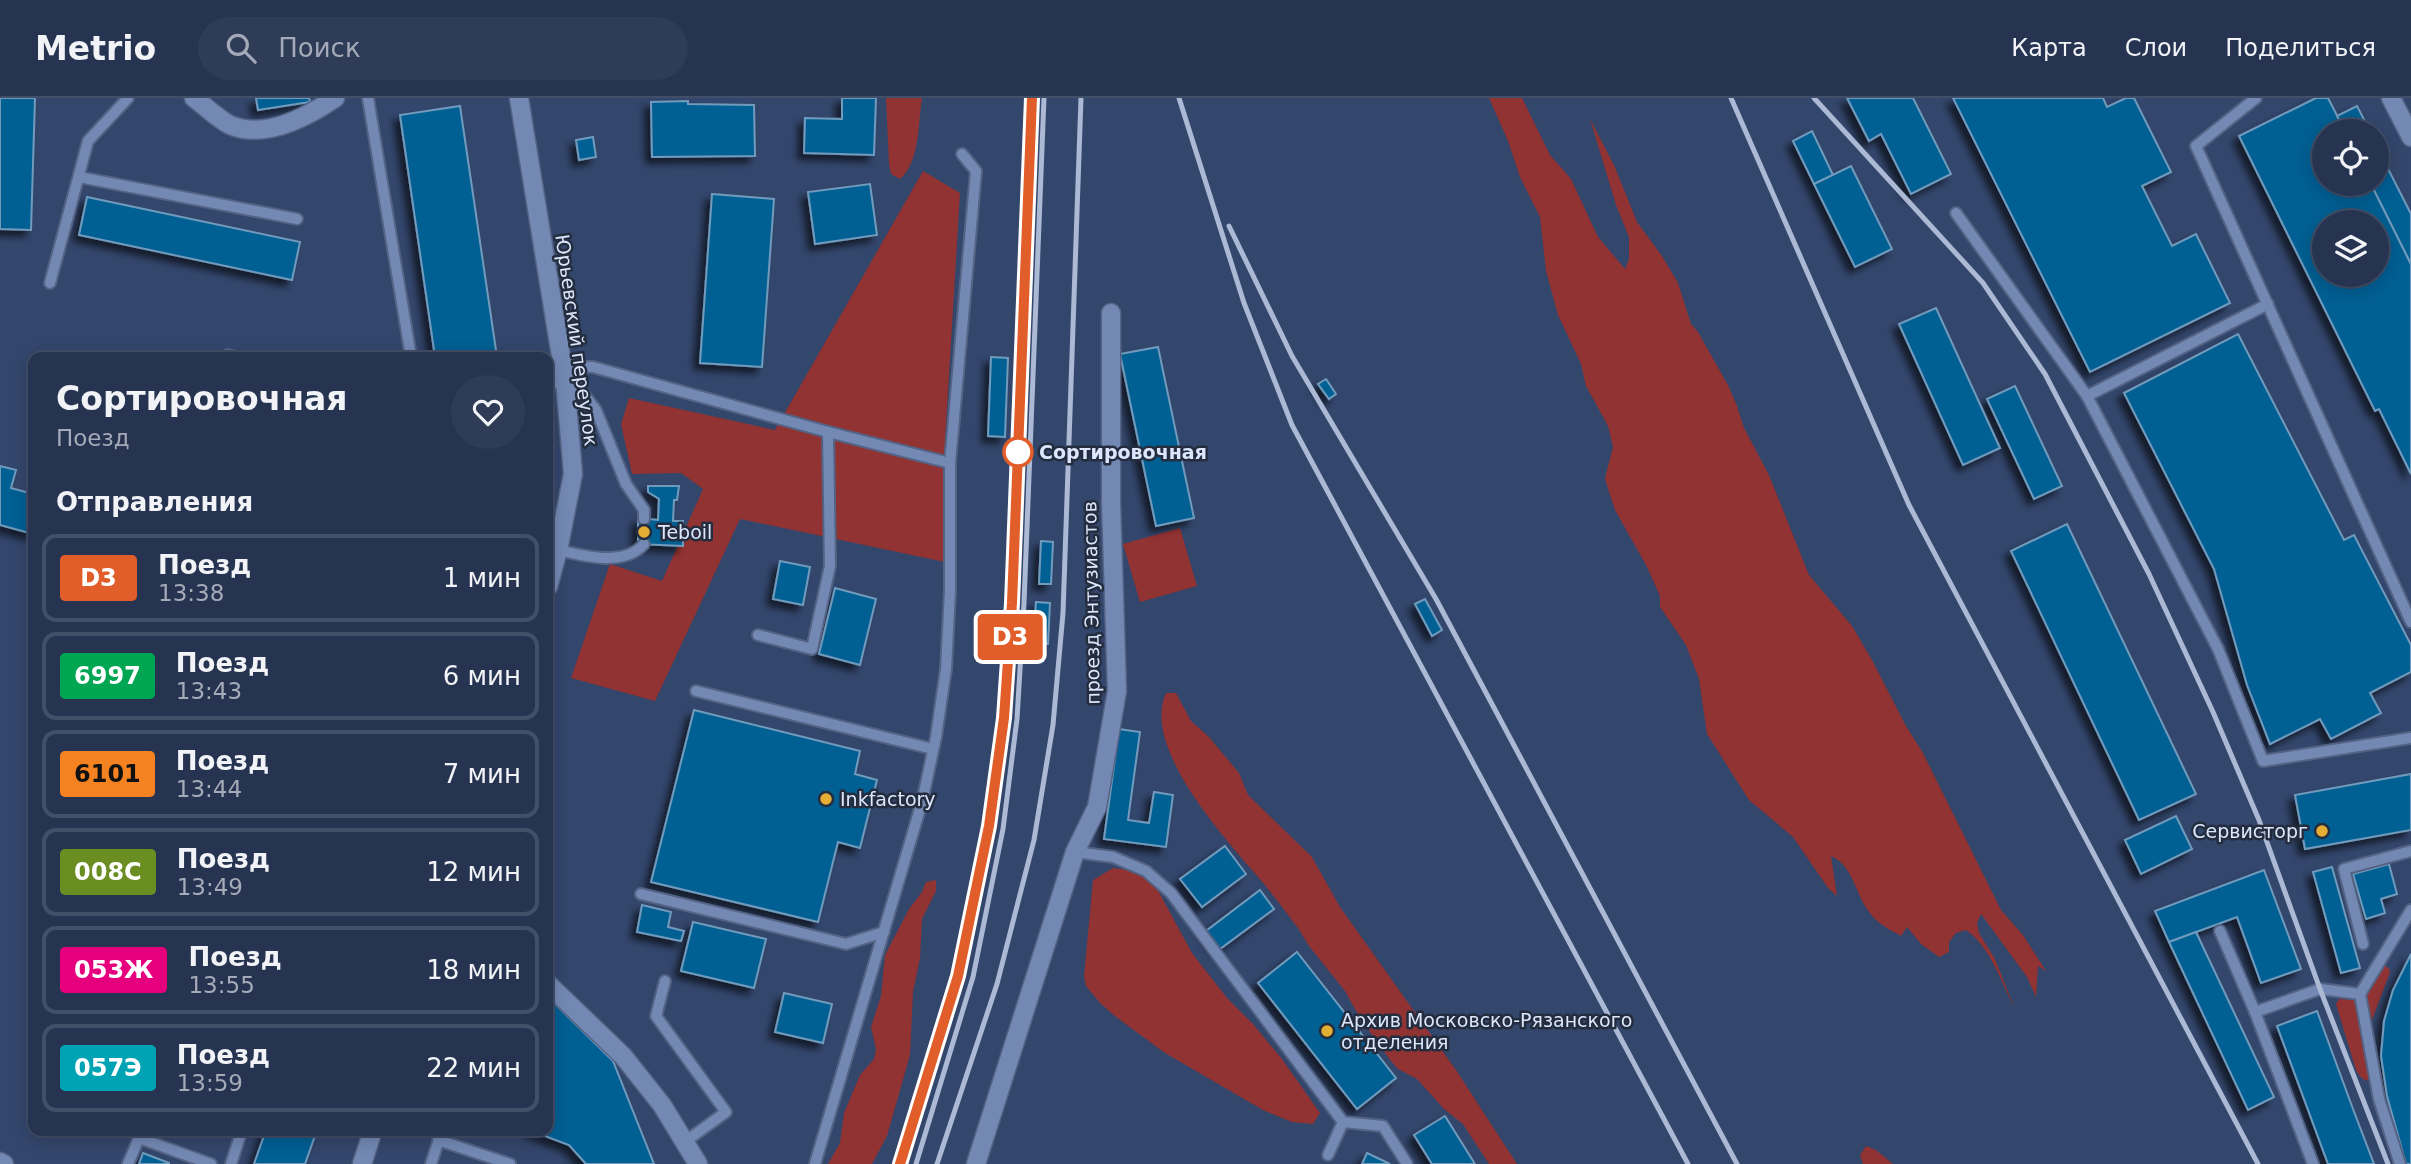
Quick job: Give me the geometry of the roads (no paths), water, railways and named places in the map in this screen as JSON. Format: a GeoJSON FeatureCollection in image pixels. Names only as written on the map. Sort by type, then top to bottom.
{"type":"FeatureCollection","features":[{"type":"Feature","properties":{"kind":"street"},"geometry":{"type":"LineString","coordinates":[[194,98],[231,125],[257,129],[292,123],[326,101]]}},
{"type":"Feature","properties":{"kind":"street","name":"Юрьевский переулок"},"geometry":{"type":"LineString","coordinates":[[519,98],[573,474],[553,568]]}},
{"type":"Feature","properties":{"kind":"street"},"geometry":{"type":"LineString","coordinates":[[2391,98],[2411,137]]}},
{"type":"Feature","properties":{"kind":"street","name":"проезд Энтузиастов"},"geometry":{"type":"LineString","coordinates":[[976,1164],[1075,852],[1097,807],[1117,691],[1111,503],[1111,313]]}},
{"type":"Feature","properties":{"kind":"street"},"geometry":{"type":"LineString","coordinates":[[553,989],[623,1056],[662,1105],[698,1164]]}},
{"type":"Feature","properties":{"kind":"street"},"geometry":{"type":"LineString","coordinates":[[362,1164],[371,1136]]}},
{"type":"Feature","properties":{"kind":"lane"},"geometry":{"type":"LineString","coordinates":[[50,283],[88,141],[128,98]]}},
{"type":"Feature","properties":{"kind":"lane"},"geometry":{"type":"LineString","coordinates":[[368,98],[410,352]]}},
{"type":"Feature","properties":{"kind":"lane"},"geometry":{"type":"LineString","coordinates":[[2256,98],[2196,146],[2411,622]]}},
{"type":"Feature","properties":{"kind":"lane"},"geometry":{"type":"LineString","coordinates":[[815,1164],[922,802],[946,669],[950,591],[950,463],[976,171],[962,153]]}},
{"type":"Feature","properties":{"kind":"lane"},"geometry":{"type":"LineString","coordinates":[[79,177],[297,219]]}},
{"type":"Feature","properties":{"kind":"lane"},"geometry":{"type":"LineString","coordinates":[[1956,212],[2087,396],[2218,649],[2263,761],[2411,738]]}},
{"type":"Feature","properties":{"kind":"lane"},"geometry":{"type":"LineString","coordinates":[[2087,396],[2268,304]]}},
{"type":"Feature","properties":{"kind":"lane"},"geometry":{"type":"LineString","coordinates":[[558,377],[593,367],[950,463]]}},
{"type":"Feature","properties":{"kind":"lane"},"geometry":{"type":"LineString","coordinates":[[558,377],[596,410],[626,484],[645,510],[644,519]]}},
{"type":"Feature","properties":{"kind":"lane"},"geometry":{"type":"LineString","coordinates":[[758,635],[812,649],[830,566],[828,432]]}},
{"type":"Feature","properties":{"kind":"lane"},"geometry":{"type":"LineString","coordinates":[[558,550],[609,558],[634,552],[643,544]]}},
{"type":"Feature","properties":{"kind":"lane"},"geometry":{"type":"LineString","coordinates":[[696,691],[933,749]]}},
{"type":"Feature","properties":{"kind":"lane"},"geometry":{"type":"LineString","coordinates":[[2363,944],[2344,869],[2411,851]]}},
{"type":"Feature","properties":{"kind":"lane"},"geometry":{"type":"LineString","coordinates":[[1075,852],[1113,857],[1146,871],[1171,893],[1343,1122],[1383,1126],[1407,1164]]}},
{"type":"Feature","properties":{"kind":"lane"},"geometry":{"type":"LineString","coordinates":[[641,894],[846,944],[884,932]]}},
{"type":"Feature","properties":{"kind":"lane"},"geometry":{"type":"LineString","coordinates":[[2400,1164],[2379,1099],[2360,994],[2411,910]]}},
{"type":"Feature","properties":{"kind":"lane"},"geometry":{"type":"LineString","coordinates":[[2220,931],[2255,1012],[2313,1164]]}},
{"type":"Feature","properties":{"kind":"lane"},"geometry":{"type":"LineString","coordinates":[[665,981],[656,1016],[726,1112],[686,1141]]}},
{"type":"Feature","properties":{"kind":"lane"},"geometry":{"type":"LineString","coordinates":[[2255,1012],[2319,989],[2360,994]]}},
{"type":"Feature","properties":{"kind":"lane"},"geometry":{"type":"LineString","coordinates":[[1328,1155],[1343,1122]]}},
{"type":"Feature","properties":{"kind":"lane"},"geometry":{"type":"LineString","coordinates":[[231,1164],[240,1136]]}},
{"type":"Feature","properties":{"kind":"lane"},"geometry":{"type":"LineString","coordinates":[[431,1164],[440,1136]]}},
{"type":"Feature","properties":{"kind":"lane"},"geometry":{"type":"LineString","coordinates":[[442,1136],[510,1164]]}},
{"type":"Feature","properties":{"kind":"lane"},"geometry":{"type":"LineString","coordinates":[[128,1164],[139,1138],[212,1164]]}},
{"type":"Feature","properties":{"kind":"railway"},"geometry":{"type":"LineString","coordinates":[[900,1164],[958,976],[989,826],[1005,718],[1032,98]]}},
{"type":"Feature","properties":{"kind":"railway"},"geometry":{"type":"LineString","coordinates":[[916,1164],[973,977],[1003,829],[1017,719],[1044,98]]}},
{"type":"Feature","properties":{"kind":"railway"},"geometry":{"type":"LineString","coordinates":[[937,1164],[997,984],[1034,840],[1053,725],[1063,613],[1081,98]]}},
{"type":"Feature","properties":{"kind":"railway"},"geometry":{"type":"LineString","coordinates":[[1179,98],[1244,303],[1292,425],[1688,1164]]}},
{"type":"Feature","properties":{"kind":"railway"},"geometry":{"type":"LineString","coordinates":[[1731,98],[1909,505],[2258,1164]]}},
{"type":"Feature","properties":{"kind":"railway"},"geometry":{"type":"LineString","coordinates":[[1814,98],[1983,283],[2045,374],[2149,574],[2213,712],[2259,820],[2320,989],[2388,1164]]}},
{"type":"Feature","properties":{"kind":"railway"},"geometry":{"type":"LineString","coordinates":[[1229,226],[1292,356],[1436,599],[1737,1164]]}},
{"type":"Feature","properties":{"kind":"train","name":"D3"},"geometry":{"type":"LineString","coordinates":[[900,1164],[958,976],[989,826],[1004,718],[1012,603],[1032,98]]}},
{"type":"Feature","properties":{"kind":"place","name":"Сортировочная"},"geometry":{"type":"Point","coordinates":[1018,452]}},
{"type":"Feature","properties":{"kind":"place","name":"Teboil"},"geometry":{"type":"Point","coordinates":[644,532]}},
{"type":"Feature","properties":{"kind":"place","name":"Inkfactory"},"geometry":{"type":"Point","coordinates":[826,799]}},
{"type":"Feature","properties":{"kind":"place","name":"Сервисторг"},"geometry":{"type":"Point","coordinates":[2322,831]}},
{"type":"Feature","properties":{"kind":"place","name":"Архив Московско-Рязанского отделения"},"geometry":{"type":"Point","coordinates":[1327,1031]}}]}
